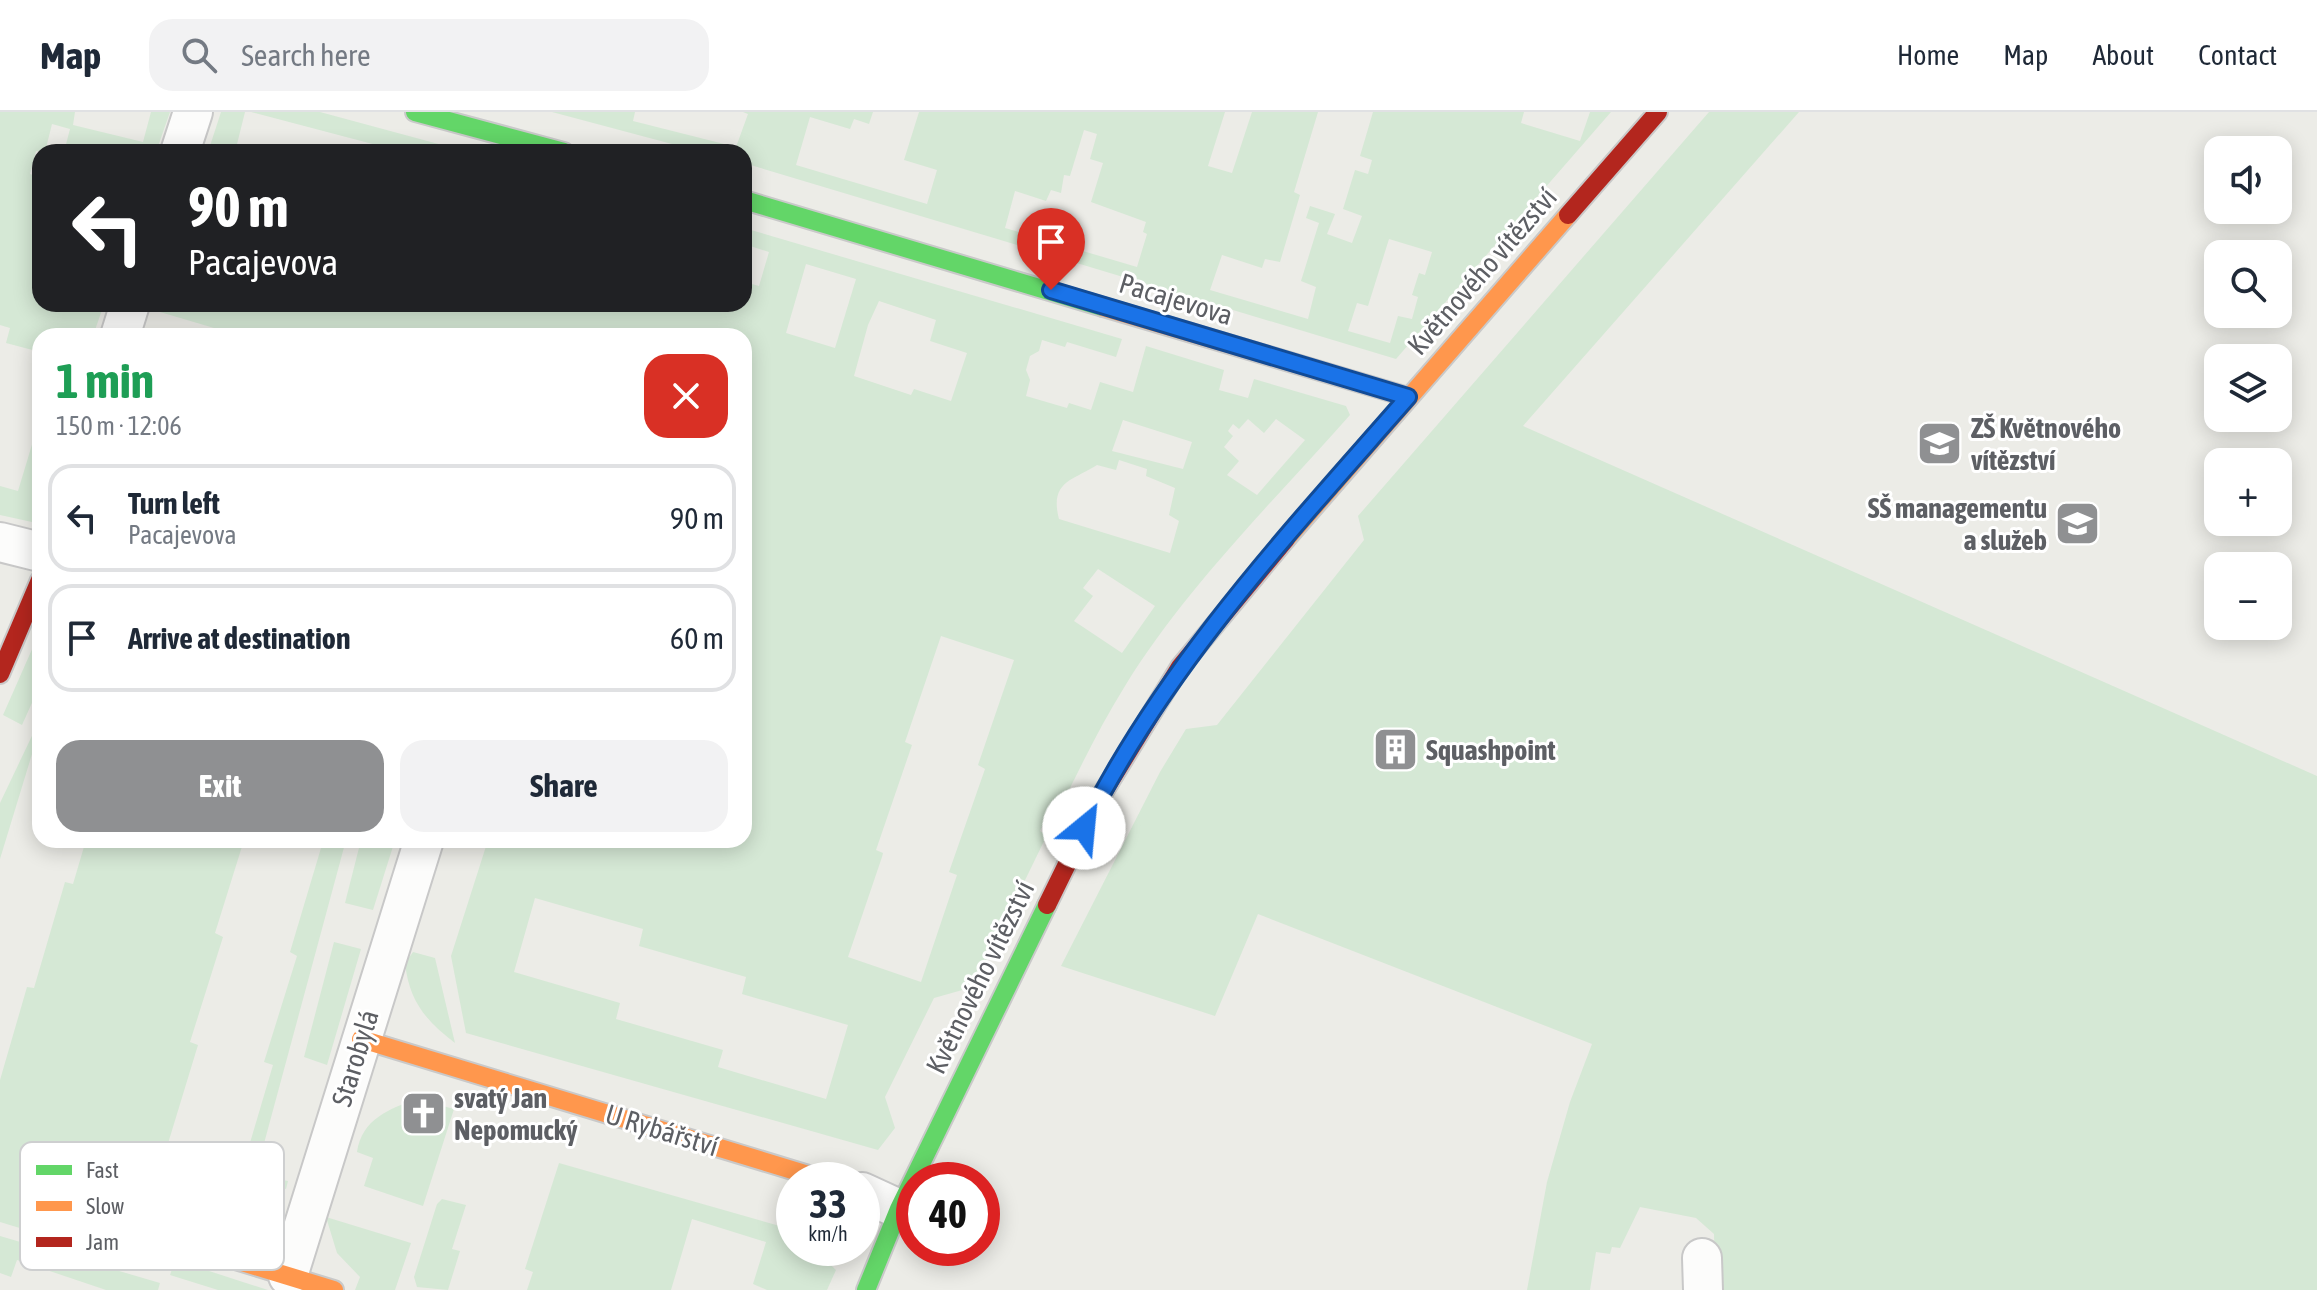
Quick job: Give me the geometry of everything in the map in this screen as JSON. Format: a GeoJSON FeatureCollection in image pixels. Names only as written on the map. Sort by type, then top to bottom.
{"type":"FeatureCollection","features":[{"type":"Feature","properties":{"kind":"street"},"geometry":{"type":"LineString","coordinates":[[183,144],[193,112]]}},
{"type":"Feature","properties":{"kind":"street"},"geometry":{"type":"LineString","coordinates":[[415,112],[534,144]]}},
{"type":"Feature","properties":{"kind":"street","name":"Květnového vítězství"},"geometry":{"type":"LineString","coordinates":[[922,1162],[1098,801],[1180,667],[1232,600],[1658,112]]}},
{"type":"Feature","properties":{"kind":"street","name":"Pacajevova"},"geometry":{"type":"LineString","coordinates":[[752,202],[1408,397]]}},
{"type":"Feature","properties":{"kind":"street"},"geometry":{"type":"LineString","coordinates":[[0,542],[32,550]]}},
{"type":"Feature","properties":{"kind":"street"},"geometry":{"type":"LineString","coordinates":[[0,674],[32,599]]}},
{"type":"Feature","properties":{"kind":"street","name":"Starobylá"},"geometry":{"type":"LineString","coordinates":[[288,1276],[421,848]]}},
{"type":"Feature","properties":{"kind":"street","name":"U Rybářství"},"geometry":{"type":"LineString","coordinates":[[361,1039],[776,1165]]}},
{"type":"Feature","properties":{"kind":"street","name":"Květnového vítězství"},"geometry":{"type":"LineString","coordinates":[[866,1290],[896,1216]]}},
{"type":"Feature","properties":{"kind":"street"},"geometry":{"type":"LineString","coordinates":[[268,1270],[334,1290]]}},
{"type":"Feature","properties":{"kind":"green space"},"geometry":{"type":"Polygon","coordinates":[[[0,112],[75,112],[73,125],[143,142],[151,112],[170,112],[159,144],[66,144],[70,129],[52,124],[47,144],[32,144],[32,312],[101,312],[96,328],[32,328],[32,350],[6,343],[10,328],[0,325],[0,112]]]}},
{"type":"Feature","properties":{"kind":"green space"},"geometry":{"type":"Polygon","coordinates":[[[221,112],[245,112],[237,144],[211,144],[221,112]]]}},
{"type":"Feature","properties":{"kind":"green space"},"geometry":{"type":"Polygon","coordinates":[[[251,112],[320,112],[438,144],[373,144],[251,112]]]}},
{"type":"Feature","properties":{"kind":"green space"},"geometry":{"type":"Polygon","coordinates":[[[552,112],[635,112],[633,121],[724,144],[672,144],[552,112]]]}},
{"type":"Feature","properties":{"kind":"green space"},"geometry":{"type":"Polygon","coordinates":[[[743,112],[873,112],[869,124],[854,119],[850,129],[810,117],[796,165],[927,204],[937,170],[904,160],[919,112],[1225,112],[1208,166],[1232,173],[1252,112],[1318,112],[1294,192],[1300,195],[1280,262],[1265,259],[1262,268],[1222,255],[1210,290],[1308,319],[1316,287],[1301,281],[1319,223],[1306,218],[1310,206],[1335,214],[1327,234],[1352,243],[1362,216],[1343,209],[1355,170],[1368,174],[1372,160],[1360,156],[1373,112],[1524,112],[1521,123],[1580,141],[1590,112],[1611,112],[1396,359],[752,165],[752,144],[737,144],[748,114],[743,112]],[[1084,130],[1070,176],[1064,175],[1061,193],[1051,190],[1046,201],[1015,191],[1005,228],[1137,267],[1147,234],[1143,232],[1146,222],[1091,202],[1103,163],[1090,159],[1097,134],[1084,130]],[[1389,239],[1368,306],[1357,303],[1348,331],[1390,343],[1398,316],[1412,319],[1418,297],[1412,295],[1419,273],[1425,275],[1432,252],[1389,239]]]}},
{"type":"Feature","properties":{"kind":"green space"},"geometry":{"type":"Polygon","coordinates":[[[1709,112],[1799,112],[1523,426],[2317,776],[2317,1290],[1715,1290],[1714,1234],[1696,1218],[1640,1207],[1620,1248],[1612,1247],[1610,1254],[1596,1252],[1590,1290],[1527,1290],[1547,1182],[1570,1102],[1592,1044],[1258,914],[1215,1016],[1061,966],[1160,772],[1186,729],[1217,725],[1364,540],[1358,516],[1709,112]]]}},
{"type":"Feature","properties":{"kind":"green space"},"geometry":{"type":"Polygon","coordinates":[[[752,230],[1122,339],[1116,357],[1067,342],[1065,347],[1042,340],[1039,351],[1030,356],[1026,370],[1030,380],[1026,396],[1067,408],[1069,403],[1091,410],[1100,382],[1133,392],[1146,346],[1224,370],[1219,390],[1248,398],[1254,379],[1346,406],[1350,415],[1203,580],[1175,614],[1125,686],[1059,810],[1051,807],[1040,831],[1047,835],[973,987],[934,998],[885,1097],[895,1128],[878,1150],[466,1033],[451,956],[485,848],[752,848],[752,328],[214,328],[160,312],[752,312],[752,284],[759,286],[769,252],[752,247],[752,230]],[[806,264],[786,333],[835,348],[856,279],[806,264]],[[879,301],[868,325],[854,376],[911,395],[914,389],[951,401],[967,353],[930,341],[936,320],[879,301]],[[1248,419],[1239,429],[1233,424],[1228,431],[1233,436],[1224,447],[1239,461],[1227,475],[1257,495],[1305,440],[1276,419],[1264,433],[1248,419]],[[1123,420],[1112,451],[1183,469],[1192,442],[1123,420]],[[1119,460],[1116,470],[1097,465],[1066,483],[1057,497],[1059,519],[1170,553],[1179,521],[1169,515],[1175,488],[1146,476],[1147,469],[1119,460]],[[1098,569],[1083,588],[1093,596],[1074,621],[1122,653],[1155,606],[1098,569]],[[941,636],[905,742],[912,745],[876,850],[883,853],[882,857],[848,957],[921,982],[957,875],[949,872],[985,769],[978,765],[1014,660],[941,636]],[[535,898],[514,972],[620,1003],[616,1019],[723,1050],[718,1067],[826,1099],[848,1025],[742,994],[746,977],[639,946],[643,929],[535,898]]]}},
{"type":"Feature","properties":{"kind":"green space"},"geometry":{"type":"Polygon","coordinates":[[[32,445],[32,522],[0,515],[0,486],[18,491],[32,445]]]}},
{"type":"Feature","properties":{"kind":"green space"},"geometry":{"type":"Polygon","coordinates":[[[32,649],[32,703],[22,725],[3,715],[32,649]]]}},
{"type":"Feature","properties":{"kind":"green space"},"geometry":{"type":"Polygon","coordinates":[[[32,736],[32,754],[0,859],[0,803],[32,736]]]}},
{"type":"Feature","properties":{"kind":"green space"},"geometry":{"type":"Polygon","coordinates":[[[84,848],[242,848],[215,933],[223,937],[190,1042],[198,1045],[168,1142],[20,1142],[20,1228],[0,1222],[0,1080],[27,987],[34,988],[65,882],[73,884],[84,848]]]}},
{"type":"Feature","properties":{"kind":"green space"},"geometry":{"type":"Polygon","coordinates":[[[321,848],[344,848],[264,1142],[250,1142],[273,1065],[264,1062],[297,956],[290,952],[321,848]]]}},
{"type":"Feature","properties":{"kind":"green space"},"geometry":{"type":"Polygon","coordinates":[[[359,848],[392,848],[373,910],[345,903],[359,848]]]}},
{"type":"Feature","properties":{"kind":"green space"},"geometry":{"type":"Polygon","coordinates":[[[334,942],[361,949],[327,1065],[304,1057],[334,942]]]}},
{"type":"Feature","properties":{"kind":"green space"},"geometry":{"type":"Polygon","coordinates":[[[413,952],[435,958],[455,1043],[427,1018],[415,999],[405,963],[413,952]]]}},
{"type":"Feature","properties":{"kind":"green space"},"geometry":{"type":"Polygon","coordinates":[[[417,1099],[454,1109],[423,1206],[364,1186],[373,1158],[357,1152],[371,1123],[387,1111],[417,1099]]]}},
{"type":"Feature","properties":{"kind":"green space"},"geometry":{"type":"Polygon","coordinates":[[[559,1163],[776,1225],[776,1266],[832,1266],[836,1270],[827,1290],[767,1290],[753,1284],[766,1242],[692,1219],[671,1290],[527,1290],[533,1272],[525,1269],[559,1163]]]}},
{"type":"Feature","properties":{"kind":"green space"},"geometry":{"type":"Polygon","coordinates":[[[442,1199],[466,1205],[452,1249],[460,1251],[448,1290],[417,1287],[414,1277],[437,1204],[442,1199]]]}},
{"type":"Feature","properties":{"kind":"green space"},"geometry":{"type":"Polygon","coordinates":[[[326,1217],[411,1243],[395,1290],[355,1290],[360,1277],[337,1253],[326,1217]]]}},
{"type":"Feature","properties":{"kind":"green space"},"geometry":{"type":"Polygon","coordinates":[[[0,1236],[20,1242],[20,1261],[17,1260],[11,1277],[0,1273],[0,1236]]]}},
{"type":"Feature","properties":{"kind":"green space"},"geometry":{"type":"Polygon","coordinates":[[[47,1270],[116,1270],[160,1283],[158,1290],[106,1290],[47,1270]]]}},
{"type":"Feature","properties":{"kind":"green space"},"geometry":{"type":"Polygon","coordinates":[[[172,1270],[206,1270],[268,1290],[218,1290],[170,1275],[172,1270]]]}},
{"type":"Feature","properties":{"kind":"traffic: fast"},"geometry":{"type":"LineString","coordinates":[[415,112],[534,144]]}},
{"type":"Feature","properties":{"kind":"traffic: fast"},"geometry":{"type":"LineString","coordinates":[[752,202],[1103,307]]}},
{"type":"Feature","properties":{"kind":"traffic: fast"},"geometry":{"type":"LineString","coordinates":[[866,1290],[899,1209],[1047,905]]}},
{"type":"Feature","properties":{"kind":"traffic: slow"},"geometry":{"type":"LineString","coordinates":[[1286,539],[1568,215]]}},
{"type":"Feature","properties":{"kind":"traffic: slow"},"geometry":{"type":"LineString","coordinates":[[1103,307],[1408,397]]}},
{"type":"Feature","properties":{"kind":"traffic: slow"},"geometry":{"type":"LineString","coordinates":[[361,1039],[776,1165]]}},
{"type":"Feature","properties":{"kind":"traffic: slow"},"geometry":{"type":"LineString","coordinates":[[268,1270],[334,1290]]}},
{"type":"Feature","properties":{"kind":"traffic: jam"},"geometry":{"type":"LineString","coordinates":[[1568,215],[1658,112]]}},
{"type":"Feature","properties":{"kind":"traffic: jam"},"geometry":{"type":"LineString","coordinates":[[1047,905],[1098,801],[1180,667],[1286,539]]}},
{"type":"Feature","properties":{"kind":"traffic: jam"},"geometry":{"type":"LineString","coordinates":[[0,674],[32,599]]}},
{"type":"Feature","properties":{"kind":"place","name":"ZŠ Květnového vítězství"},"geometry":{"type":"Point","coordinates":[1940,444]}},
{"type":"Feature","properties":{"kind":"place","name":"SŠ managementu a služeb"},"geometry":{"type":"Point","coordinates":[2078,524]}},
{"type":"Feature","properties":{"kind":"place","name":"Squashpoint"},"geometry":{"type":"Point","coordinates":[1395,750]}},
{"type":"Feature","properties":{"kind":"place","name":"svatý Jan Nepomucký"},"geometry":{"type":"Point","coordinates":[423,1114]}},
{"type":"Feature","properties":{"kind":"route"},"geometry":{"type":"LineString","coordinates":[[1051,290],[1408,397],[1232,600],[1180,667],[1084,828]]}}]}
